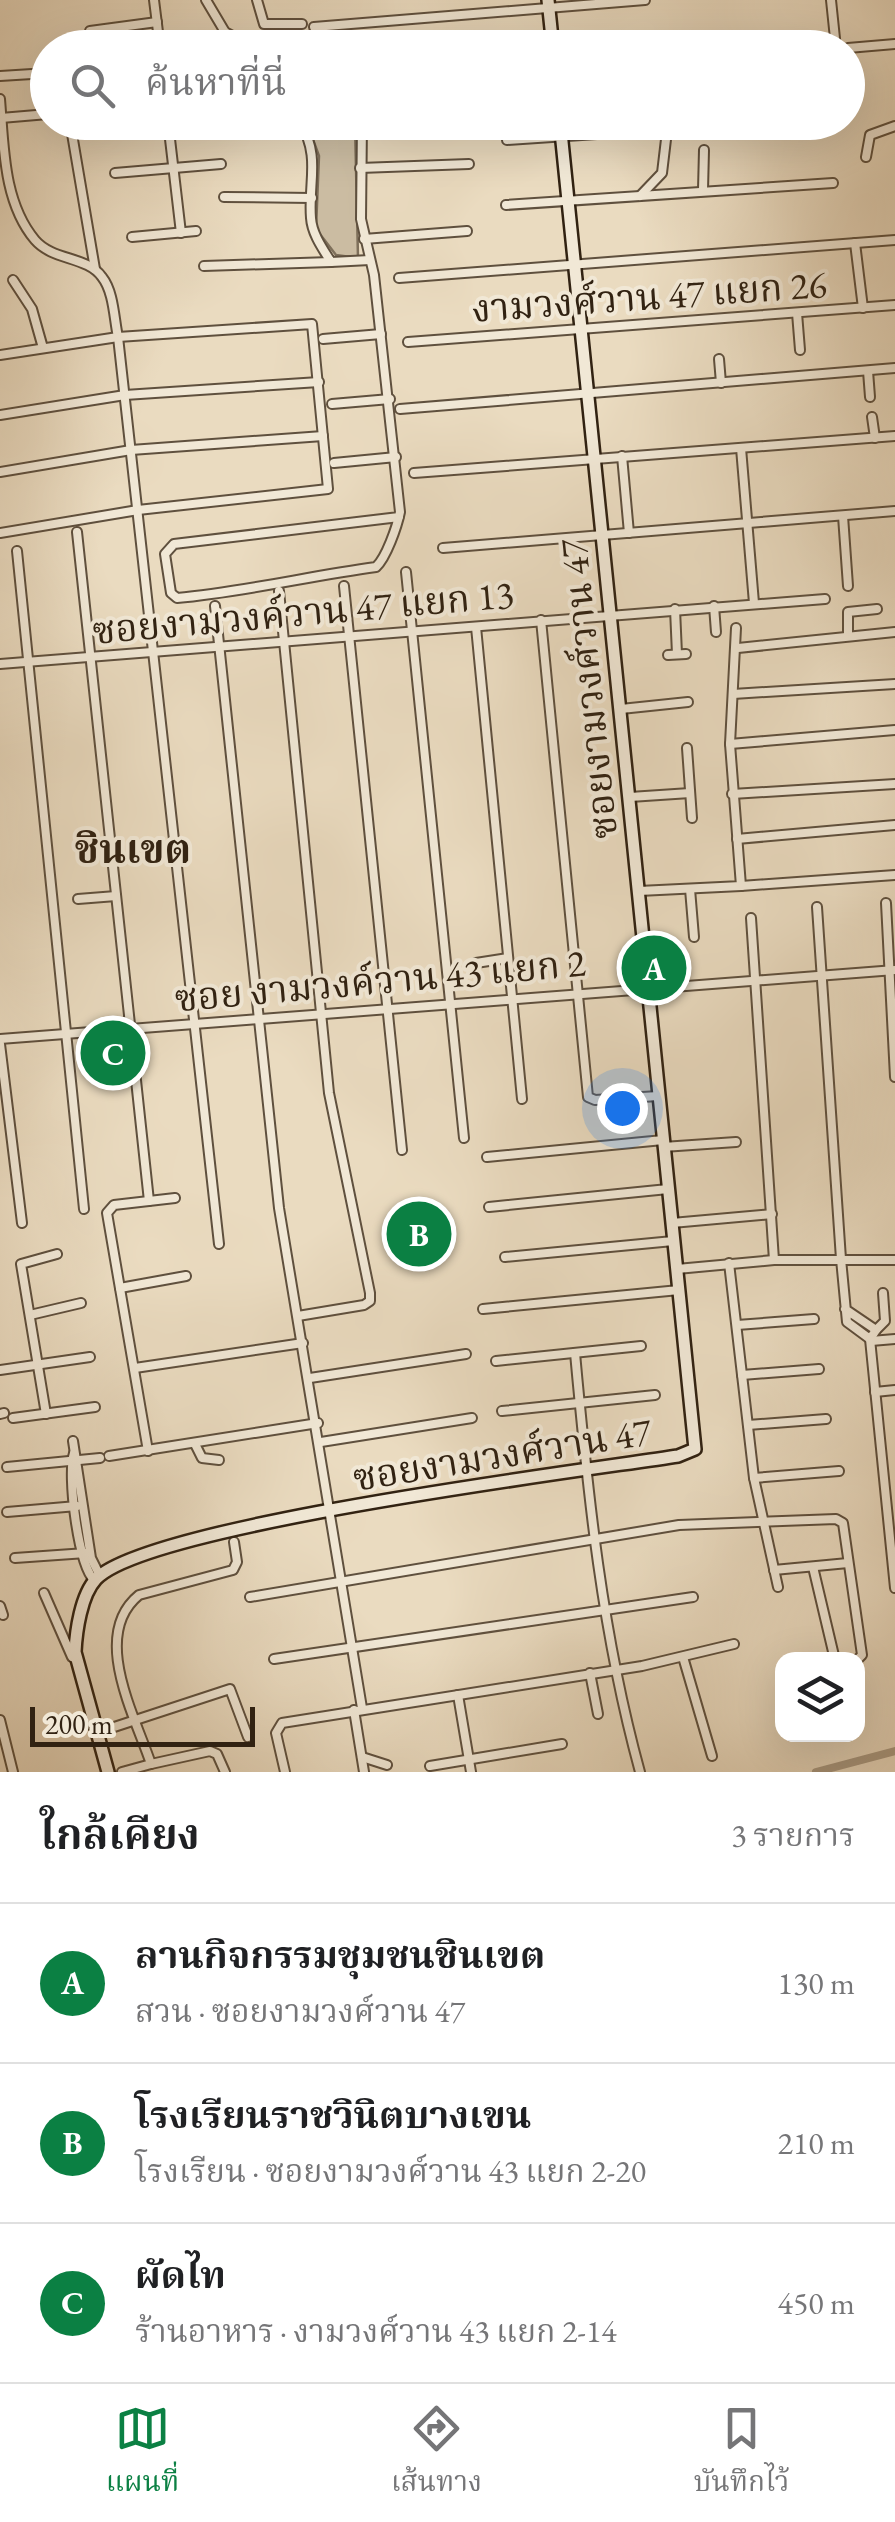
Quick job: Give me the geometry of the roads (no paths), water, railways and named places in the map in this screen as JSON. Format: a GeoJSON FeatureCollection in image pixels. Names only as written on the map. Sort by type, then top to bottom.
{"type":"FeatureCollection","features":[{"type":"Feature","properties":{"kind":"street"},"geometry":{"type":"LineString","coordinates":[[154,0],[158,30]]}},
{"type":"Feature","properties":{"kind":"street"},"geometry":{"type":"LineString","coordinates":[[206,0],[224,30]]}},
{"type":"Feature","properties":{"kind":"street"},"geometry":{"type":"LineString","coordinates":[[257,0],[264,24],[302,24]]}},
{"type":"Feature","properties":{"kind":"street"},"geometry":{"type":"LineString","coordinates":[[314,27],[548,4],[645,0]]}},
{"type":"Feature","properties":{"kind":"street"},"geometry":{"type":"LineString","coordinates":[[830,0],[834,30]]}},
{"type":"Feature","properties":{"kind":"street"},"geometry":{"type":"LineString","coordinates":[[548,4],[551,30]]}},
{"type":"Feature","properties":{"kind":"street"},"geometry":{"type":"LineString","coordinates":[[90,30],[157,22]]}},
{"type":"Feature","properties":{"kind":"street"},"geometry":{"type":"LineString","coordinates":[[865,47],[895,44]]}},
{"type":"Feature","properties":{"kind":"street"},"geometry":{"type":"LineString","coordinates":[[0,76],[30,74]]}},
{"type":"Feature","properties":{"kind":"street"},"geometry":{"type":"LineString","coordinates":[[0,99],[10,190],[29,232],[48,252],[94,269]]}},
{"type":"Feature","properties":{"kind":"street"},"geometry":{"type":"LineString","coordinates":[[2,118],[30,116]]}},
{"type":"Feature","properties":{"kind":"street"},"geometry":{"type":"LineString","coordinates":[[866,157],[870,136],[895,126]]}},
{"type":"Feature","properties":{"kind":"street"},"geometry":{"type":"LineString","coordinates":[[73,140],[94,269],[106,284],[118,337],[220,1244]]}},
{"type":"Feature","properties":{"kind":"street"},"geometry":{"type":"LineString","coordinates":[[170,140],[181,233]]}},
{"type":"Feature","properties":{"kind":"street"},"geometry":{"type":"LineString","coordinates":[[307,140],[315,164],[311,222],[331,262]]}},
{"type":"Feature","properties":{"kind":"street"},"geometry":{"type":"LineString","coordinates":[[361,140],[364,239],[382,334],[399,517],[381,566],[178,598],[172,593],[165,554],[174,544],[399,517]]}},
{"type":"Feature","properties":{"kind":"street","name":"ซอยงามวงศ์วาน 47"},"geometry":{"type":"LineString","coordinates":[[97,1578],[158,1548],[331,1512],[678,1456],[695,1449],[562,140]]}},
{"type":"Feature","properties":{"kind":"street"},"geometry":{"type":"LineString","coordinates":[[640,196],[662,173],[666,140]]}},
{"type":"Feature","properties":{"kind":"street"},"geometry":{"type":"LineString","coordinates":[[703,190],[704,150]]}},
{"type":"Feature","properties":{"kind":"street"},"geometry":{"type":"LineString","coordinates":[[116,173],[220,164]]}},
{"type":"Feature","properties":{"kind":"street"},"geometry":{"type":"LineString","coordinates":[[360,168],[469,164]]}},
{"type":"Feature","properties":{"kind":"street"},"geometry":{"type":"LineString","coordinates":[[506,205],[833,182]]}},
{"type":"Feature","properties":{"kind":"street"},"geometry":{"type":"LineString","coordinates":[[224,196],[312,198]]}},
{"type":"Feature","properties":{"kind":"street"},"geometry":{"type":"LineString","coordinates":[[364,239],[467,231]]}},
{"type":"Feature","properties":{"kind":"street"},"geometry":{"type":"LineString","coordinates":[[132,238],[196,232]]}},
{"type":"Feature","properties":{"kind":"street"},"geometry":{"type":"LineString","coordinates":[[399,278],[895,240]]}},
{"type":"Feature","properties":{"kind":"street"},"geometry":{"type":"LineString","coordinates":[[855,243],[862,308]]}},
{"type":"Feature","properties":{"kind":"street"},"geometry":{"type":"LineString","coordinates":[[204,266],[370,260]]}},
{"type":"Feature","properties":{"kind":"street"},"geometry":{"type":"LineString","coordinates":[[14,280],[32,309],[44,348]]}},
{"type":"Feature","properties":{"kind":"street","name":"งามวงศ์วาน 47 แยก 26"},"geometry":{"type":"LineString","coordinates":[[408,342],[895,304]]}},
{"type":"Feature","properties":{"kind":"street"},"geometry":{"type":"LineString","coordinates":[[797,313],[800,350]]}},
{"type":"Feature","properties":{"kind":"street"},"geometry":{"type":"LineString","coordinates":[[0,355],[118,337],[312,324],[326,492],[138,510],[0,533]]}},
{"type":"Feature","properties":{"kind":"street"},"geometry":{"type":"LineString","coordinates":[[323,338],[382,334]]}},
{"type":"Feature","properties":{"kind":"street"},"geometry":{"type":"LineString","coordinates":[[719,359],[722,383]]}},
{"type":"Feature","properties":{"kind":"street"},"geometry":{"type":"LineString","coordinates":[[400,409],[895,368]]}},
{"type":"Feature","properties":{"kind":"street"},"geometry":{"type":"LineString","coordinates":[[868,371],[870,398]]}},
{"type":"Feature","properties":{"kind":"street"},"geometry":{"type":"LineString","coordinates":[[0,414],[125,395],[319,382]]}},
{"type":"Feature","properties":{"kind":"street"},"geometry":{"type":"LineString","coordinates":[[332,404],[390,399]]}},
{"type":"Feature","properties":{"kind":"street"},"geometry":{"type":"LineString","coordinates":[[872,418],[874,438]]}},
{"type":"Feature","properties":{"kind":"street"},"geometry":{"type":"LineString","coordinates":[[0,472],[131,450],[324,436]]}},
{"type":"Feature","properties":{"kind":"street"},"geometry":{"type":"LineString","coordinates":[[414,472],[895,436]]}},
{"type":"Feature","properties":{"kind":"street"},"geometry":{"type":"LineString","coordinates":[[741,448],[754,603]]}},
{"type":"Feature","properties":{"kind":"street"},"geometry":{"type":"LineString","coordinates":[[622,456],[629,532]]}},
{"type":"Feature","properties":{"kind":"street"},"geometry":{"type":"LineString","coordinates":[[334,463],[396,457]]}},
{"type":"Feature","properties":{"kind":"street"},"geometry":{"type":"LineString","coordinates":[[443,548],[895,512]]}},
{"type":"Feature","properties":{"kind":"street"},"geometry":{"type":"LineString","coordinates":[[843,516],[848,586]]}},
{"type":"Feature","properties":{"kind":"street"},"geometry":{"type":"LineString","coordinates":[[77,532],[149,1202]]}},
{"type":"Feature","properties":{"kind":"street"},"geometry":{"type":"LineString","coordinates":[[17,551],[84,1210]]}},
{"type":"Feature","properties":{"kind":"street"},"geometry":{"type":"LineString","coordinates":[[406,572],[464,1138]]}},
{"type":"Feature","properties":{"kind":"street"},"geometry":{"type":"LineString","coordinates":[[344,586],[402,1150]]}},
{"type":"Feature","properties":{"kind":"street"},"geometry":{"type":"LineString","coordinates":[[279,592],[329,1093],[370,1301],[298,1316]]}},
{"type":"Feature","properties":{"kind":"street","name":"ซอยงามวงค์วาน 47 แยก 13"},"geometry":{"type":"LineString","coordinates":[[0,664],[825,599]]}},
{"type":"Feature","properties":{"kind":"street"},"geometry":{"type":"LineString","coordinates":[[215,606],[279,1208],[318,1423],[352,1646],[364,1772]]}},
{"type":"Feature","properties":{"kind":"street"},"geometry":{"type":"LineString","coordinates":[[714,606],[716,632]]}},
{"type":"Feature","properties":{"kind":"street"},"geometry":{"type":"LineString","coordinates":[[848,635],[848,612],[877,609]]}},
{"type":"Feature","properties":{"kind":"street"},"geometry":{"type":"LineString","coordinates":[[675,610],[677,655]]}},
{"type":"Feature","properties":{"kind":"street"},"geometry":{"type":"LineString","coordinates":[[541,620],[588,1097],[595,1100],[658,1096]]}},
{"type":"Feature","properties":{"kind":"street"},"geometry":{"type":"LineString","coordinates":[[476,627],[522,1099]]}},
{"type":"Feature","properties":{"kind":"street"},"geometry":{"type":"LineString","coordinates":[[736,628],[738,648],[733,656],[730,744],[741,886]]}},
{"type":"Feature","properties":{"kind":"street"},"geometry":{"type":"LineString","coordinates":[[738,648],[895,632]]}},
{"type":"Feature","properties":{"kind":"street"},"geometry":{"type":"LineString","coordinates":[[732,694],[895,684]]}},
{"type":"Feature","properties":{"kind":"street"},"geometry":{"type":"LineString","coordinates":[[620,709],[688,702]]}},
{"type":"Feature","properties":{"kind":"street"},"geometry":{"type":"LineString","coordinates":[[730,744],[895,730]]}},
{"type":"Feature","properties":{"kind":"street"},"geometry":{"type":"LineString","coordinates":[[688,748],[692,818]]}},
{"type":"Feature","properties":{"kind":"street"},"geometry":{"type":"LineString","coordinates":[[732,794],[895,784]]}},
{"type":"Feature","properties":{"kind":"street"},"geometry":{"type":"LineString","coordinates":[[630,797],[690,794]]}},
{"type":"Feature","properties":{"kind":"street"},"geometry":{"type":"LineString","coordinates":[[738,839],[895,825]]}},
{"type":"Feature","properties":{"kind":"street"},"geometry":{"type":"LineString","coordinates":[[640,891],[895,875]]}},
{"type":"Feature","properties":{"kind":"street"},"geometry":{"type":"LineString","coordinates":[[690,889],[694,937]]}},
{"type":"Feature","properties":{"kind":"street"},"geometry":{"type":"LineString","coordinates":[[78,899],[116,896]]}},
{"type":"Feature","properties":{"kind":"street"},"geometry":{"type":"LineString","coordinates":[[886,903],[895,1077]]}},
{"type":"Feature","properties":{"kind":"street"},"geometry":{"type":"LineString","coordinates":[[817,907],[846,1322],[872,1337],[895,1339]]}},
{"type":"Feature","properties":{"kind":"street"},"geometry":{"type":"LineString","coordinates":[[751,918],[774,1260]]}},
{"type":"Feature","properties":{"kind":"street"},"geometry":{"type":"LineString","coordinates":[[476,962],[508,958]]}},
{"type":"Feature","properties":{"kind":"street","name":"ซอย งามวงค์วาน 43 แยก 2"},"geometry":{"type":"LineString","coordinates":[[0,1041],[512,997],[892,970]]}},
{"type":"Feature","properties":{"kind":"street"},"geometry":{"type":"LineString","coordinates":[[0,1041],[22,1223]]}},
{"type":"Feature","properties":{"kind":"street"},"geometry":{"type":"LineString","coordinates":[[487,1157],[663,1143],[736,1142]]}},
{"type":"Feature","properties":{"kind":"street"},"geometry":{"type":"LineString","coordinates":[[489,1207],[668,1189]]}},
{"type":"Feature","properties":{"kind":"street"},"geometry":{"type":"LineString","coordinates":[[148,1452],[108,1210],[114,1205],[175,1198]]}},
{"type":"Feature","properties":{"kind":"street"},"geometry":{"type":"LineString","coordinates":[[672,1223],[772,1214]]}},
{"type":"Feature","properties":{"kind":"street"},"geometry":{"type":"LineString","coordinates":[[505,1257],[674,1241]]}},
{"type":"Feature","properties":{"kind":"street"},"geometry":{"type":"LineString","coordinates":[[46,1414],[21,1263],[57,1254]]}},
{"type":"Feature","properties":{"kind":"street"},"geometry":{"type":"LineString","coordinates":[[676,1269],[774,1260],[895,1260]]}},
{"type":"Feature","properties":{"kind":"street"},"geometry":{"type":"LineString","coordinates":[[729,1263],[754,1478],[778,1587]]}},
{"type":"Feature","properties":{"kind":"street"},"geometry":{"type":"LineString","coordinates":[[120,1288],[186,1276]]}},
{"type":"Feature","properties":{"kind":"street"},"geometry":{"type":"LineString","coordinates":[[483,1309],[679,1290]]}},
{"type":"Feature","properties":{"kind":"street"},"geometry":{"type":"LineString","coordinates":[[883,1293],[886,1321],[872,1337],[875,1392],[890,1484],[895,1588]]}},
{"type":"Feature","properties":{"kind":"street"},"geometry":{"type":"LineString","coordinates":[[30,1314],[81,1303]]}},
{"type":"Feature","properties":{"kind":"street"},"geometry":{"type":"LineString","coordinates":[[737,1325],[814,1319]]}},
{"type":"Feature","properties":{"kind":"street"},"geometry":{"type":"LineString","coordinates":[[135,1368],[303,1343]]}},
{"type":"Feature","properties":{"kind":"street"},"geometry":{"type":"LineString","coordinates":[[496,1361],[641,1346]]}},
{"type":"Feature","properties":{"kind":"street"},"geometry":{"type":"LineString","coordinates":[[574,1353],[584,1470],[612,1670],[640,1772]]}},
{"type":"Feature","properties":{"kind":"street"},"geometry":{"type":"LineString","coordinates":[[310,1378],[466,1354]]}},
{"type":"Feature","properties":{"kind":"street"},"geometry":{"type":"LineString","coordinates":[[0,1370],[90,1357]]}},
{"type":"Feature","properties":{"kind":"street"},"geometry":{"type":"LineString","coordinates":[[742,1375],[819,1369]]}},
{"type":"Feature","properties":{"kind":"street"},"geometry":{"type":"LineString","coordinates":[[875,1392],[895,1390]]}},
{"type":"Feature","properties":{"kind":"street"},"geometry":{"type":"LineString","coordinates":[[502,1411],[655,1394]]}},
{"type":"Feature","properties":{"kind":"street"},"geometry":{"type":"LineString","coordinates":[[14,1418],[95,1408]]}},
{"type":"Feature","properties":{"kind":"street"},"geometry":{"type":"LineString","coordinates":[[321,1442],[472,1418]]}},
{"type":"Feature","properties":{"kind":"street"},"geometry":{"type":"LineString","coordinates":[[748,1425],[826,1419]]}},
{"type":"Feature","properties":{"kind":"street"},"geometry":{"type":"LineString","coordinates":[[7,1466],[148,1452],[318,1423]]}},
{"type":"Feature","properties":{"kind":"street"},"geometry":{"type":"LineString","coordinates":[[881,1436],[895,1434]]}},
{"type":"Feature","properties":{"kind":"street"},"geometry":{"type":"LineString","coordinates":[[73,1441],[86,1553],[97,1578],[76,1634],[76,1666]]}},
{"type":"Feature","properties":{"kind":"street"},"geometry":{"type":"LineString","coordinates":[[195,1444],[202,1458],[219,1460]]}},
{"type":"Feature","properties":{"kind":"street"},"geometry":{"type":"LineString","coordinates":[[754,1478],[840,1471]]}},
{"type":"Feature","properties":{"kind":"street"},"geometry":{"type":"LineString","coordinates":[[7,1512],[80,1506]]}},
{"type":"Feature","properties":{"kind":"street"},"geometry":{"type":"LineString","coordinates":[[250,1597],[679,1525],[840,1520],[862,1652]]}},
{"type":"Feature","properties":{"kind":"street"},"geometry":{"type":"LineString","coordinates":[[151,1764],[118,1655],[119,1619],[139,1595],[233,1570],[234,1542]]}},
{"type":"Feature","properties":{"kind":"street"},"geometry":{"type":"LineString","coordinates":[[16,1558],[86,1553]]}},
{"type":"Feature","properties":{"kind":"street"},"geometry":{"type":"LineString","coordinates":[[774,1570],[848,1563]]}},
{"type":"Feature","properties":{"kind":"street"},"geometry":{"type":"LineString","coordinates":[[812,1566],[833,1652]]}},
{"type":"Feature","properties":{"kind":"street"},"geometry":{"type":"LineString","coordinates":[[44,1592],[76,1666],[108,1772]]}},
{"type":"Feature","properties":{"kind":"street"},"geometry":{"type":"LineString","coordinates":[[274,1659],[693,1598]]}},
{"type":"Feature","properties":{"kind":"street"},"geometry":{"type":"LineString","coordinates":[[285,1772],[276,1734],[282,1724],[683,1658],[734,1644]]}},
{"type":"Feature","properties":{"kind":"street"},"geometry":{"type":"LineString","coordinates":[[683,1658],[712,1756]]}},
{"type":"Feature","properties":{"kind":"street"},"geometry":{"type":"LineString","coordinates":[[590,1673],[598,1714]]}},
{"type":"Feature","properties":{"kind":"street"},"geometry":{"type":"LineString","coordinates":[[106,1730],[230,1689],[248,1737]]}},
{"type":"Feature","properties":{"kind":"street"},"geometry":{"type":"LineString","coordinates":[[458,1695],[471,1772]]}},
{"type":"Feature","properties":{"kind":"street"},"geometry":{"type":"LineString","coordinates":[[0,1720],[12,1772]]}},
{"type":"Feature","properties":{"kind":"street"},"geometry":{"type":"LineString","coordinates":[[430,1766],[562,1744]]}},
{"type":"Feature","properties":{"kind":"street"},"geometry":{"type":"LineString","coordinates":[[122,1772],[214,1751],[225,1772]]}},
{"type":"Feature","properties":{"kind":"street"},"geometry":{"type":"LineString","coordinates":[[362,1757],[387,1765]]}},
{"type":"Feature","properties":{"kind":"waterway"},"geometry":{"type":"LineString","coordinates":[[816,1772],[895,1751]]}},
{"type":"Feature","properties":{"kind":"place","name":"ลานกิจกรรมชุมชนชินเขต"},"geometry":{"type":"Point","coordinates":[654,968]}},
{"type":"Feature","properties":{"kind":"place","name":"ผัดไท"},"geometry":{"type":"Point","coordinates":[113,1053]}},
{"type":"Feature","properties":{"kind":"place","name":"โรงเรียนราชวินิตบางเขน"},"geometry":{"type":"Point","coordinates":[419,1234]}},
{"type":"Feature","properties":{"kind":"district","name":"ชินเขต"},"geometry":{"type":"Point","coordinates":[133,849]}}]}
